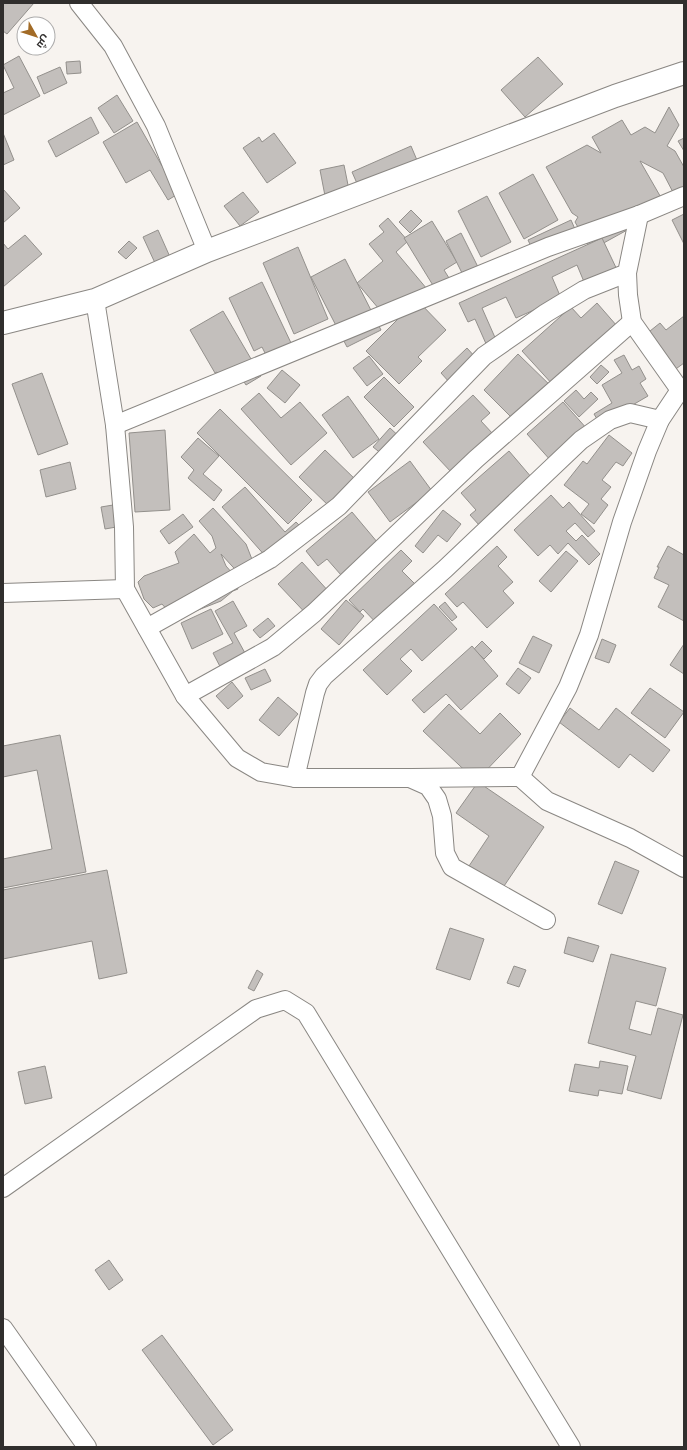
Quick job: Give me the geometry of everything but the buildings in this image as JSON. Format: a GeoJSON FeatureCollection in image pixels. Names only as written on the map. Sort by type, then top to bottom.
{"type":"FeatureCollection","features":[{"type":"Feature","properties":{"kind":"street"},"geometry":{"type":"LineString","coordinates":[[79,3],[113,46],[156,126],[207,251]]}},
{"type":"Feature","properties":{"kind":"street"},"geometry":{"type":"LineString","coordinates":[[6,318],[95,300],[207,251],[615,96],[684,73]]}},
{"type":"Feature","properties":{"kind":"street"},"geometry":{"type":"LineString","coordinates":[[115,425],[548,247],[639,215],[684,196]]}},
{"type":"Feature","properties":{"kind":"street"},"geometry":{"type":"LineString","coordinates":[[520,777],[568,687],[589,636],[622,522],[647,451],[660,420],[682,387],[632,322],[628,295],[627,273],[639,215]]}},
{"type":"Feature","properties":{"kind":"street"},"geometry":{"type":"LineString","coordinates":[[147,628],[270,559],[339,506],[484,356],[546,312],[584,290],[627,273]]}},
{"type":"Feature","properties":{"kind":"street"},"geometry":{"type":"LineString","coordinates":[[95,300],[115,425],[124,527],[125,589],[186,696],[236,758],[261,772],[295,778],[520,777],[547,800],[630,838],[684,868]]}},
{"type":"Feature","properties":{"kind":"street"},"geometry":{"type":"LineString","coordinates":[[186,696],[273,647],[314,613],[476,459],[632,322]]}},
{"type":"Feature","properties":{"kind":"street"},"geometry":{"type":"LineString","coordinates":[[295,778],[315,693],[318,684],[324,676],[445,569],[581,440],[610,420],[630,413],[660,420]]}},
{"type":"Feature","properties":{"kind":"street"},"geometry":{"type":"LineString","coordinates":[[3,593],[125,589]]}},
{"type":"Feature","properties":{"kind":"street"},"geometry":{"type":"LineString","coordinates":[[410,778],[428,786],[437,799],[442,816],[445,853],[452,867],[546,920]]}},
{"type":"Feature","properties":{"kind":"street"},"geometry":{"type":"LineString","coordinates":[[3,1188],[256,1009],[285,1000],[306,1013],[571,1447]]}},
{"type":"Feature","properties":{"kind":"street"},"geometry":{"type":"LineString","coordinates":[[3,1328],[87,1447]]}}]}
